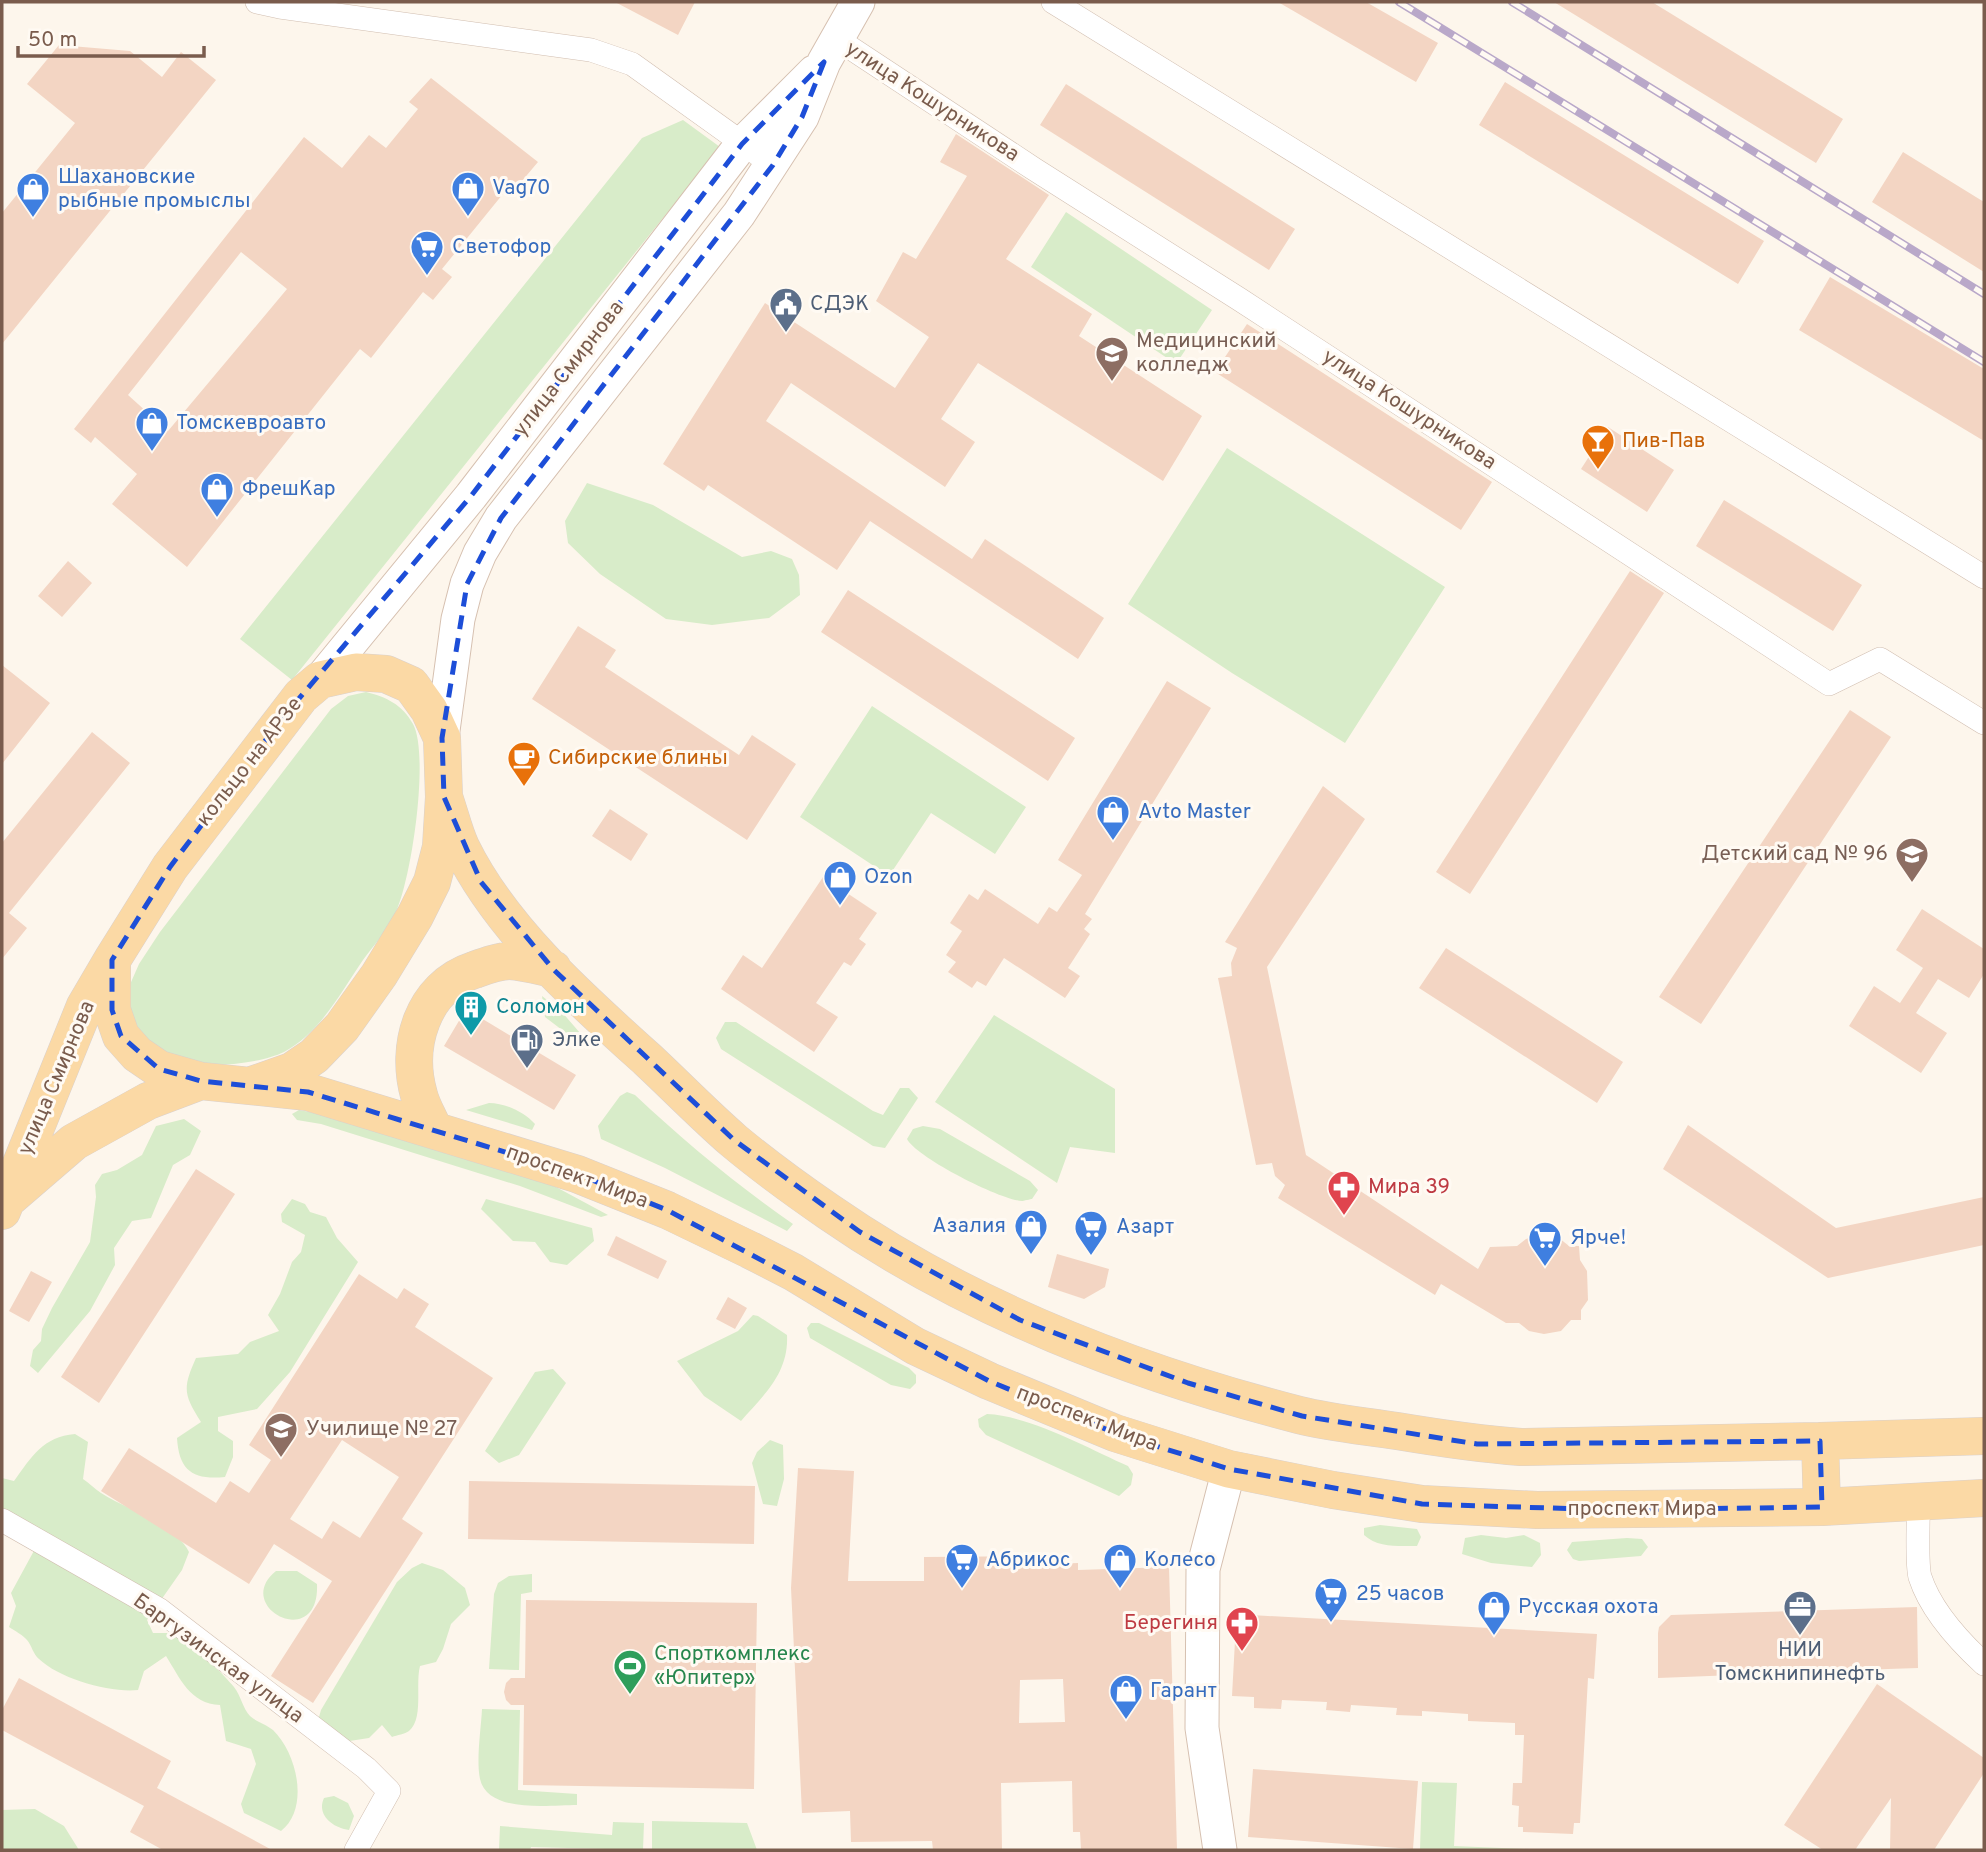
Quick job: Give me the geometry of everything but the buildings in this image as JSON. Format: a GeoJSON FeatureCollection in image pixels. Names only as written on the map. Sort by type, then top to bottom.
{"type":"FeatureCollection","features":[{"type":"Feature","properties":{"kind":"main road","name":"улица Смирнова"},"geometry":{"type":"LineString","coordinates":[[442,738],[458,619],[467,584],[480,553],[501,518],[740,214],[802,117],[830,51],[858,2]]}},
{"type":"Feature","properties":{"kind":"main road","name":"улица Смирнова"},"geometry":{"type":"LineString","coordinates":[[320,680],[471,496],[742,144],[830,51]]}},
{"type":"Feature","properties":{"kind":"main road","name":"кольцо на АРЗе"},"geometry":{"type":"LineString","coordinates":[[356,672],[386,674],[411,685],[429,710],[442,738],[444,797],[441,848],[432,882],[379,975],[342,1027],[314,1056],[292,1071],[248,1086],[201,1081],[159,1069],[137,1054],[121,1036],[112,1010],[111,960],[170,867],[301,696],[320,680],[356,672]]}},
{"type":"Feature","properties":{"kind":"main road"},"geometry":{"type":"LineString","coordinates":[[444,797],[459,843],[481,883],[502,911],[553,969],[734,1140],[830,1213],[949,1285],[1020,1320],[1089,1349],[1188,1383],[1302,1416],[1477,1444],[1521,1447],[1984,1436]]}},
{"type":"Feature","properties":{"kind":"main road","name":"улица Смирнова"},"geometry":{"type":"LineString","coordinates":[[5,1205],[27,1144],[85,1006],[111,960]]}},
{"type":"Feature","properties":{"kind":"main road"},"geometry":{"type":"LineString","coordinates":[[433,1130],[419,1097],[413,1063],[415,1039],[434,996],[457,975],[488,965],[508,961],[553,969]]}},
{"type":"Feature","properties":{"kind":"main road","name":"улица Смирнова"},"geometry":{"type":"LineString","coordinates":[[5,1205],[74,1142],[148,1101],[201,1081]]}},
{"type":"Feature","properties":{"kind":"main road","name":"проспект Мира"},"geometry":{"type":"LineString","coordinates":[[248,1086],[308,1093],[577,1174],[667,1210],[793,1272],[915,1346],[989,1381],[1115,1433],[1229,1469],[1332,1490],[1422,1504],[1575,1510],[1822,1507],[1984,1498]]}},
{"type":"Feature","properties":{"kind":"main road"},"geometry":{"type":"LineString","coordinates":[[1820,1441],[1822,1507]]}},
{"type":"Feature","properties":{"kind":"main road"},"geometry":{"type":"LineString","coordinates":[[1220,1850],[1202,1728],[1203,1569],[1229,1469]]}},
{"type":"Feature","properties":{"kind":"street"},"geometry":{"type":"LineString","coordinates":[[257,2],[591,50],[632,64],[773,165]]}},
{"type":"Feature","properties":{"kind":"street"},"geometry":{"type":"LineString","coordinates":[[1053,2],[1984,577]]}},
{"type":"Feature","properties":{"kind":"street","name":"улица Кошурникова"},"geometry":{"type":"LineString","coordinates":[[830,51],[1034,169],[1239,299],[1829,684],[1880,659],[1984,723]]}},
{"type":"Feature","properties":{"kind":"street"},"geometry":{"type":"LineString","coordinates":[[1918,1502],[1920,1576],[1938,1612],[1966,1647],[1984,1664]]}},
{"type":"Feature","properties":{"kind":"street","name":"Баргузинская улица"},"geometry":{"type":"LineString","coordinates":[[2,1520],[160,1611],[366,1768],[389,1791],[356,1850]]}},
{"type":"Feature","properties":{"kind":"highlighted area"},"geometry":{"type":"Polygon","coordinates":[[[824,62],[802,117],[773,165],[501,518],[467,584],[442,738],[444,797],[481,882],[553,969],[734,1140],[860,1232],[1020,1320],[1188,1383],[1302,1416],[1477,1444],[1820,1441],[1822,1507],[1613,1510],[1422,1504],[1229,1469],[1115,1433],[989,1381],[667,1210],[577,1174],[308,1092],[201,1081],[159,1069],[121,1036],[112,1010],[112,960],[170,867],[280,721],[471,496],[742,144],[824,62]]]}},
{"type":"Feature","properties":{"kind":"green space"},"geometry":{"type":"Polygon","coordinates":[[[683,120],[720,147],[292,680],[240,639],[642,138],[683,120]]]}},
{"type":"Feature","properties":{"kind":"green space"},"geometry":{"type":"Polygon","coordinates":[[[1066,212],[1212,310],[1176,364],[1031,267],[1066,212]]]}},
{"type":"Feature","properties":{"kind":"green space"},"geometry":{"type":"Polygon","coordinates":[[[1227,448],[1445,587],[1345,743],[1128,604],[1227,448]]]}},
{"type":"Feature","properties":{"kind":"green space"},"geometry":{"type":"Polygon","coordinates":[[[587,483],[653,505],[742,557],[771,551],[792,559],[799,575],[800,595],[769,618],[712,625],[666,619],[600,574],[568,543],[565,521],[587,483]]]}},
{"type":"Feature","properties":{"kind":"green space"},"geometry":{"type":"Polygon","coordinates":[[[366,692],[399,706],[413,724],[418,740],[419,790],[412,850],[400,900],[387,928],[329,1011],[308,1034],[284,1052],[260,1060],[199,1065],[175,1060],[132,1038],[128,989],[139,964],[160,932],[331,709],[348,696],[366,692]]]}},
{"type":"Feature","properties":{"kind":"green space"},"geometry":{"type":"Polygon","coordinates":[[[872,706],[1026,807],[995,854],[931,813],[889,876],[800,817],[872,706]]]}},
{"type":"Feature","properties":{"kind":"green space"},"geometry":{"type":"Polygon","coordinates":[[[542,996],[561,1011],[587,1041],[583,1046],[545,1017],[542,996]]]}},
{"type":"Feature","properties":{"kind":"green space"},"geometry":{"type":"Polygon","coordinates":[[[994,1015],[1115,1089],[1115,1153],[1070,1147],[1057,1183],[935,1102],[994,1015]]]}},
{"type":"Feature","properties":{"kind":"green space"},"geometry":{"type":"Polygon","coordinates":[[[725,1022],[736,1022],[883,1115],[900,1088],[909,1088],[918,1098],[885,1148],[873,1146],[721,1049],[716,1038],[725,1022]]]}},
{"type":"Feature","properties":{"kind":"green space"},"geometry":{"type":"Polygon","coordinates":[[[627,1092],[635,1095],[712,1162],[793,1224],[787,1231],[665,1168],[601,1139],[598,1126],[620,1096],[627,1092]]]}},
{"type":"Feature","properties":{"kind":"green space"},"geometry":{"type":"Polygon","coordinates":[[[489,1103],[508,1106],[520,1112],[535,1124],[532,1130],[466,1110],[489,1103]]]}},
{"type":"Feature","properties":{"kind":"green space"},"geometry":{"type":"Polygon","coordinates":[[[299,1110],[542,1182],[608,1215],[601,1217],[520,1186],[321,1124],[297,1120],[292,1114],[299,1110]]]}},
{"type":"Feature","properties":{"kind":"green space"},"geometry":{"type":"Polygon","coordinates":[[[184,1119],[201,1131],[190,1155],[173,1165],[151,1218],[132,1221],[114,1248],[115,1265],[90,1311],[38,1373],[30,1366],[33,1350],[41,1341],[42,1329],[52,1308],[90,1242],[95,1185],[102,1174],[117,1170],[142,1155],[156,1126],[184,1119]]]}},
{"type":"Feature","properties":{"kind":"green space"},"geometry":{"type":"Polygon","coordinates":[[[923,1126],[940,1129],[1030,1181],[1038,1190],[1032,1199],[1011,1199],[942,1166],[907,1139],[913,1129],[923,1126]]]}},
{"type":"Feature","properties":{"kind":"green space"},"geometry":{"type":"Polygon","coordinates":[[[292,1199],[305,1204],[310,1212],[326,1217],[337,1238],[358,1262],[290,1372],[257,1409],[218,1417],[218,1431],[233,1441],[233,1457],[225,1477],[196,1475],[185,1466],[177,1438],[201,1422],[188,1398],[188,1377],[196,1358],[238,1354],[250,1342],[279,1331],[268,1315],[280,1294],[292,1262],[301,1252],[305,1235],[282,1222],[281,1214],[292,1199]]]}},
{"type":"Feature","properties":{"kind":"green space"},"geometry":{"type":"Polygon","coordinates":[[[486,1199],[592,1228],[594,1241],[567,1265],[550,1262],[535,1242],[513,1241],[481,1209],[486,1199]]]}},
{"type":"Feature","properties":{"kind":"green space"},"geometry":{"type":"Polygon","coordinates":[[[753,1315],[787,1335],[787,1349],[773,1382],[741,1421],[704,1396],[677,1361],[738,1331],[753,1315]]]}},
{"type":"Feature","properties":{"kind":"green space"},"geometry":{"type":"Polygon","coordinates":[[[811,1323],[819,1323],[909,1368],[916,1375],[916,1383],[910,1389],[891,1385],[810,1338],[807,1328],[811,1323]]]}},
{"type":"Feature","properties":{"kind":"green space"},"geometry":{"type":"Polygon","coordinates":[[[553,1369],[566,1383],[519,1455],[499,1463],[485,1451],[535,1372],[553,1369]]]}},
{"type":"Feature","properties":{"kind":"green space"},"geometry":{"type":"Polygon","coordinates":[[[987,1414],[1022,1420],[1128,1466],[1133,1474],[1131,1485],[1119,1496],[986,1435],[979,1427],[978,1419],[987,1414]]]}},
{"type":"Feature","properties":{"kind":"green space"},"geometry":{"type":"Polygon","coordinates":[[[75,1434],[88,1442],[83,1479],[101,1493],[162,1525],[182,1542],[189,1552],[182,1570],[147,1620],[153,1633],[176,1635],[200,1652],[234,1687],[250,1716],[273,1730],[281,1740],[294,1766],[298,1795],[290,1821],[281,1831],[244,1813],[241,1804],[256,1764],[251,1749],[226,1741],[220,1705],[210,1704],[193,1695],[166,1656],[144,1671],[138,1690],[100,1687],[59,1673],[48,1666],[37,1657],[25,1638],[9,1627],[16,1606],[11,1593],[42,1536],[2,1514],[2,1478],[14,1481],[39,1449],[54,1439],[75,1434]]]}},
{"type":"Feature","properties":{"kind":"green space"},"geometry":{"type":"Polygon","coordinates":[[[770,1440],[783,1445],[784,1479],[777,1506],[763,1504],[752,1463],[757,1452],[770,1440]]]}},
{"type":"Feature","properties":{"kind":"green space"},"geometry":{"type":"Polygon","coordinates":[[[1380,1525],[1417,1529],[1421,1537],[1417,1546],[1396,1546],[1376,1542],[1364,1535],[1364,1528],[1380,1525]]]}},
{"type":"Feature","properties":{"kind":"green space"},"geometry":{"type":"Polygon","coordinates":[[[1481,1535],[1506,1538],[1524,1535],[1540,1543],[1541,1555],[1532,1567],[1491,1563],[1462,1554],[1465,1538],[1481,1535]]]}},
{"type":"Feature","properties":{"kind":"green space"},"geometry":{"type":"Polygon","coordinates":[[[1642,1539],[1648,1547],[1641,1556],[1579,1561],[1573,1559],[1567,1550],[1572,1542],[1642,1539]]]}},
{"type":"Feature","properties":{"kind":"green space"},"geometry":{"type":"Polygon","coordinates":[[[422,1563],[443,1570],[465,1588],[470,1605],[451,1624],[436,1662],[420,1666],[418,1710],[414,1726],[405,1733],[392,1737],[382,1725],[369,1738],[343,1742],[317,1724],[321,1710],[397,1582],[422,1563]]]}},
{"type":"Feature","properties":{"kind":"green space"},"geometry":{"type":"Polygon","coordinates":[[[276,1571],[297,1571],[317,1584],[314,1605],[306,1616],[293,1620],[281,1617],[270,1609],[264,1598],[265,1585],[276,1571]]]}},
{"type":"Feature","properties":{"kind":"green space"},"geometry":{"type":"Polygon","coordinates":[[[532,1574],[532,1592],[521,1594],[519,1670],[489,1669],[494,1594],[498,1583],[509,1576],[532,1574]]]}},
{"type":"Feature","properties":{"kind":"green space"},"geometry":{"type":"Polygon","coordinates":[[[482,1709],[520,1710],[518,1790],[577,1794],[577,1805],[537,1806],[507,1803],[485,1790],[478,1763],[482,1709]]]}},
{"type":"Feature","properties":{"kind":"green space"},"geometry":{"type":"Polygon","coordinates":[[[1422,1782],[1457,1783],[1454,1846],[1552,1850],[1420,1850],[1422,1782]]]}},
{"type":"Feature","properties":{"kind":"green space"},"geometry":{"type":"Polygon","coordinates":[[[334,1796],[348,1803],[354,1816],[349,1830],[337,1827],[324,1815],[324,1798],[334,1796]]]}},
{"type":"Feature","properties":{"kind":"green space"},"geometry":{"type":"Polygon","coordinates":[[[35,1809],[64,1826],[79,1850],[2,1850],[2,1810],[35,1809]]]}},
{"type":"Feature","properties":{"kind":"green space"},"geometry":{"type":"Polygon","coordinates":[[[652,1821],[747,1823],[757,1850],[652,1850],[652,1821]]]}},
{"type":"Feature","properties":{"kind":"green space"},"geometry":{"type":"Polygon","coordinates":[[[613,1822],[644,1823],[643,1850],[531,1847],[530,1850],[499,1850],[500,1826],[612,1835],[613,1822]]]}},
{"type":"Feature","properties":{"kind":"railway"},"geometry":{"type":"LineString","coordinates":[[1399,2],[1984,362]]}},
{"type":"Feature","properties":{"kind":"railway"},"geometry":{"type":"LineString","coordinates":[[1512,2],[1984,294]]}},
{"type":"Feature","properties":{"kind":"place","name":"Vag70"},"geometry":{"type":"Point","coordinates":[468,218]}},
{"type":"Feature","properties":{"kind":"place","name":"Шахановские рыбные промыслы"},"geometry":{"type":"Point","coordinates":[33,219]}},
{"type":"Feature","properties":{"kind":"place","name":"Светофор"},"geometry":{"type":"Point","coordinates":[427,277]}},
{"type":"Feature","properties":{"kind":"place","name":"СДЭК"},"geometry":{"type":"Point","coordinates":[786,334]}},
{"type":"Feature","properties":{"kind":"place","name":"Медицинский колледж"},"geometry":{"type":"Point","coordinates":[1112,383]}},
{"type":"Feature","properties":{"kind":"place","name":"Томскевроавто"},"geometry":{"type":"Point","coordinates":[152,453]}},
{"type":"Feature","properties":{"kind":"place","name":"Пив-Пав"},"geometry":{"type":"Point","coordinates":[1598,471]}},
{"type":"Feature","properties":{"kind":"place","name":"ФрешКар"},"geometry":{"type":"Point","coordinates":[217,519]}},
{"type":"Feature","properties":{"kind":"place","name":"Сибирские блины"},"geometry":{"type":"Point","coordinates":[524,788]}},
{"type":"Feature","properties":{"kind":"place","name":"Avto Master"},"geometry":{"type":"Point","coordinates":[1113,842]}},
{"type":"Feature","properties":{"kind":"place","name":"Детский сад № 96"},"geometry":{"type":"Point","coordinates":[1912,884]}},
{"type":"Feature","properties":{"kind":"place","name":"Ozon"},"geometry":{"type":"Point","coordinates":[840,907]}},
{"type":"Feature","properties":{"kind":"place","name":"Соломон"},"geometry":{"type":"Point","coordinates":[471,1037]}},
{"type":"Feature","properties":{"kind":"place","name":"Элке"},"geometry":{"type":"Point","coordinates":[527,1070]}},
{"type":"Feature","properties":{"kind":"place","name":"Мира 39"},"geometry":{"type":"Point","coordinates":[1344,1217]}},
{"type":"Feature","properties":{"kind":"place","name":"Азалия"},"geometry":{"type":"Point","coordinates":[1031,1256]}},
{"type":"Feature","properties":{"kind":"place","name":"Азарт"},"geometry":{"type":"Point","coordinates":[1091,1257]}},
{"type":"Feature","properties":{"kind":"place","name":"Ярче!"},"geometry":{"type":"Point","coordinates":[1545,1268]}},
{"type":"Feature","properties":{"kind":"place","name":"Училище № 27"},"geometry":{"type":"Point","coordinates":[281,1459]}},
{"type":"Feature","properties":{"kind":"place","name":"Абрикос"},"geometry":{"type":"Point","coordinates":[962,1590]}},
{"type":"Feature","properties":{"kind":"place","name":"Колесо"},"geometry":{"type":"Point","coordinates":[1120,1590]}},
{"type":"Feature","properties":{"kind":"place","name":"25 часов"},"geometry":{"type":"Point","coordinates":[1331,1624]}},
{"type":"Feature","properties":{"kind":"place","name":"Русская охота"},"geometry":{"type":"Point","coordinates":[1494,1637]}},
{"type":"Feature","properties":{"kind":"place","name":"НИИ Томскнипинефть"},"geometry":{"type":"Point","coordinates":[1800,1637]}},
{"type":"Feature","properties":{"kind":"place","name":"Берегиня"},"geometry":{"type":"Point","coordinates":[1242,1653]}},
{"type":"Feature","properties":{"kind":"place","name":"Спорткомплекс «Юпитер»"},"geometry":{"type":"Point","coordinates":[630,1696]}},
{"type":"Feature","properties":{"kind":"place","name":"Гарант"},"geometry":{"type":"Point","coordinates":[1126,1721]}}]}
